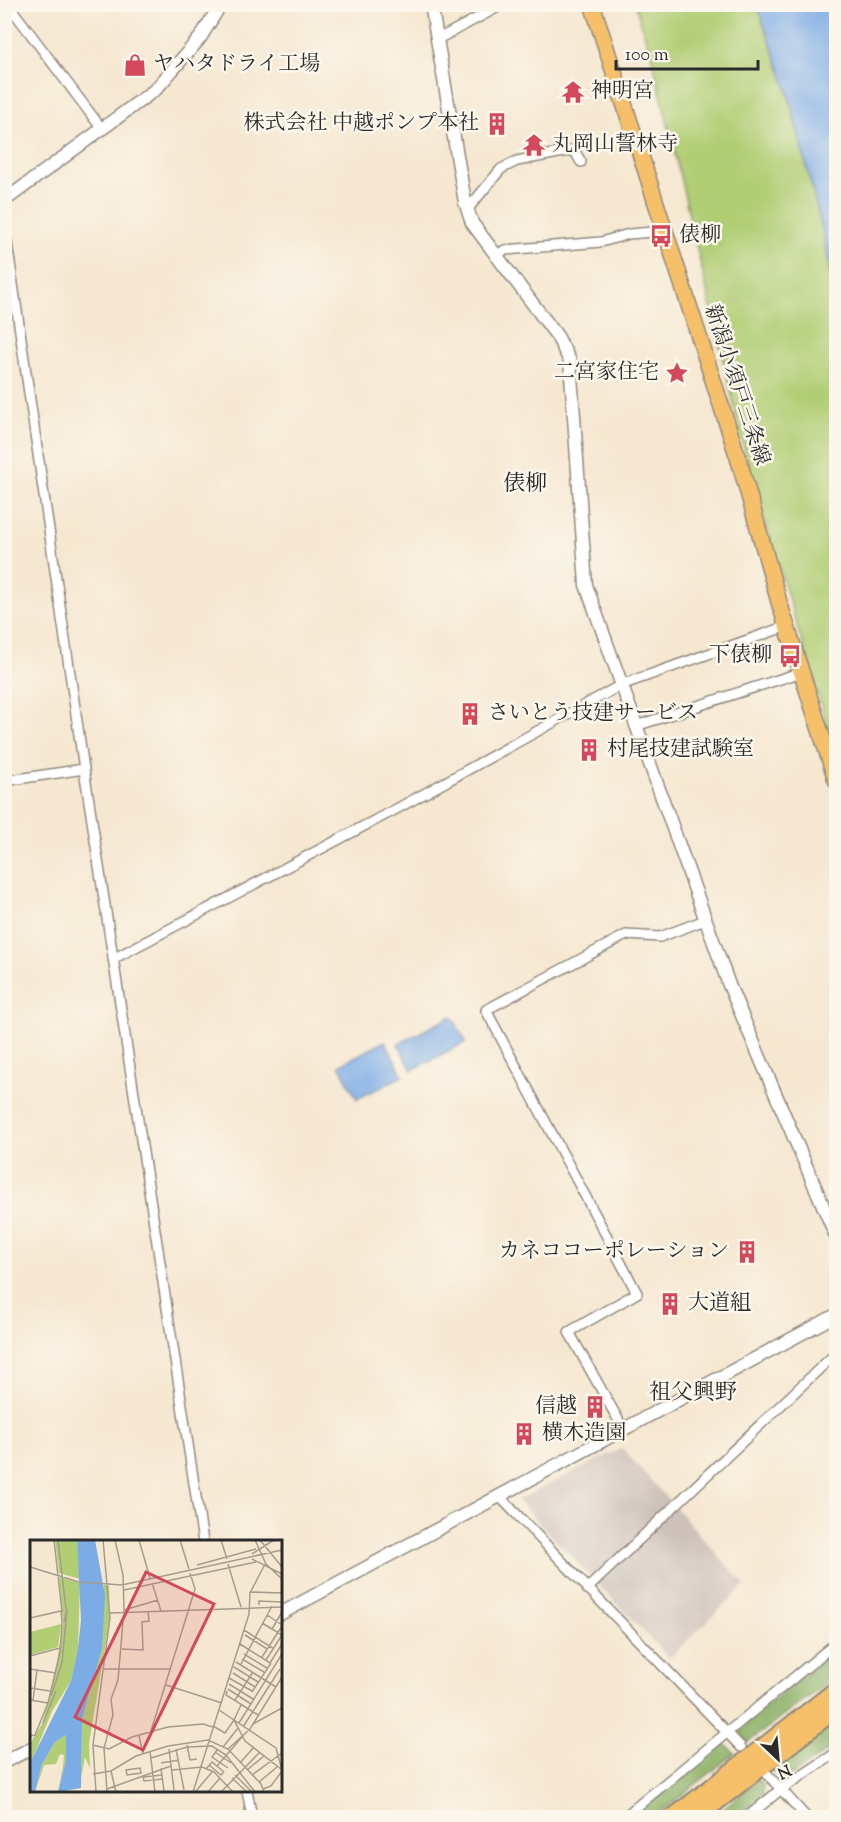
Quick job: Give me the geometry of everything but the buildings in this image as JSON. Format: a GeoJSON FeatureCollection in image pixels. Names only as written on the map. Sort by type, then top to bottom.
{"type":"FeatureCollection","features":[{"type":"Feature","properties":{"kind":"highway"},"geometry":{"type":"LineString","coordinates":[[672,1818],[837,1690]]}},
{"type":"Feature","properties":{"kind":"highway"},"geometry":{"type":"LineString","coordinates":[[696,1818],[837,1709]]}},
{"type":"Feature","properties":{"kind":"main road","name":"新潟小須戸三条線"},"geometry":{"type":"LineString","coordinates":[[592,4],[740,464],[787,626],[837,780]]}},
{"type":"Feature","properties":{"kind":"street"},"geometry":{"type":"LineString","coordinates":[[8,4],[102,129]]}},
{"type":"Feature","properties":{"kind":"street"},"geometry":{"type":"LineString","coordinates":[[4,201],[156,89],[200,38],[221,4]]}},
{"type":"Feature","properties":{"kind":"street"},"geometry":{"type":"LineString","coordinates":[[431,4],[467,210],[472,223],[557,336],[570,362],[583,571],[621,685],[729,986],[837,1236]]}},
{"type":"Feature","properties":{"kind":"street"},"geometry":{"type":"LineString","coordinates":[[436,40],[504,4]]}},
{"type":"Feature","properties":{"kind":"street"},"geometry":{"type":"LineString","coordinates":[[467,210],[501,169],[517,161],[574,150],[581,162]]}},
{"type":"Feature","properties":{"kind":"street"},"geometry":{"type":"LineString","coordinates":[[4,222],[84,768],[203,1540]]}},
{"type":"Feature","properties":{"kind":"street"},"geometry":{"type":"LineString","coordinates":[[495,256],[505,250],[601,242],[628,234],[664,231]]}},
{"type":"Feature","properties":{"kind":"street"},"geometry":{"type":"LineString","coordinates":[[113,958],[400,807],[621,685],[787,626]]}},
{"type":"Feature","properties":{"kind":"street"},"geometry":{"type":"LineString","coordinates":[[636,726],[802,672]]}},
{"type":"Feature","properties":{"kind":"street"},"geometry":{"type":"LineString","coordinates":[[4,781],[84,768]]}},
{"type":"Feature","properties":{"kind":"street"},"geometry":{"type":"LineString","coordinates":[[624,1430],[569,1332],[638,1293],[486,1010],[626,935],[660,937],[705,920]]}},
{"type":"Feature","properties":{"kind":"street"},"geometry":{"type":"LineString","coordinates":[[282,1613],[501,1498],[837,1315]]}},
{"type":"Feature","properties":{"kind":"street"},"geometry":{"type":"LineString","coordinates":[[587,1589],[837,1353]]}},
{"type":"Feature","properties":{"kind":"street"},"geometry":{"type":"LineString","coordinates":[[501,1498],[741,1747]]}},
{"type":"Feature","properties":{"kind":"street"},"geometry":{"type":"LineString","coordinates":[[623,1818],[837,1643]]}},
{"type":"Feature","properties":{"kind":"street"},"geometry":{"type":"LineString","coordinates":[[4,1762],[30,1749]]}},
{"type":"Feature","properties":{"kind":"street"},"geometry":{"type":"LineString","coordinates":[[746,1818],[780,1790],[837,1753]]}},
{"type":"Feature","properties":{"kind":"street"},"geometry":{"type":"LineString","coordinates":[[768,1775],[807,1818]]}},
{"type":"Feature","properties":{"kind":"street"},"geometry":{"type":"LineString","coordinates":[[247,1792],[252,1818]]}},
{"type":"Feature","properties":{"kind":"shaded area"},"geometry":{"type":"Polygon","coordinates":[[[622,1448],[745,1585],[669,1658],[517,1500],[622,1448]]]}},
{"type":"Feature","properties":{"kind":"green space"},"geometry":{"type":"Polygon","coordinates":[[[635,5],[757,5],[787,88],[823,232],[836,301],[836,754],[748,465],[653,61],[635,5]]]}},
{"type":"Feature","properties":{"kind":"green space"},"geometry":{"type":"Polygon","coordinates":[[[836,1650],[836,1676],[829,1681],[825,1678],[823,1680],[826,1684],[747,1743],[740,1733],[742,1725],[836,1650]]]}},
{"type":"Feature","properties":{"kind":"green space"},"geometry":{"type":"Polygon","coordinates":[[[836,1720],[836,1745],[791,1776],[781,1777],[770,1770],[836,1720]]]}},
{"type":"Feature","properties":{"kind":"green space"},"geometry":{"type":"Polygon","coordinates":[[[723,1743],[735,1753],[655,1817],[630,1818],[723,1743]]]}},
{"type":"Feature","properties":{"kind":"green space"},"geometry":{"type":"Polygon","coordinates":[[[758,1780],[763,1785],[763,1795],[738,1817],[711,1818],[758,1780]]]}},
{"type":"Feature","properties":{"kind":"water"},"geometry":{"type":"Polygon","coordinates":[[[757,5],[836,5],[836,301],[823,232],[787,88],[757,5]]]}},
{"type":"Feature","properties":{"kind":"water"},"geometry":{"type":"Polygon","coordinates":[[[452,1016],[466,1042],[412,1070],[398,1044],[452,1016]]]}},
{"type":"Feature","properties":{"kind":"water"},"geometry":{"type":"Polygon","coordinates":[[[385,1041],[403,1076],[357,1099],[339,1065],[385,1041]]]}},
{"type":"Feature","properties":{"kind":"place","name":"ヤハタドライ工場"},"geometry":{"type":"Point","coordinates":[135,65]}},
{"type":"Feature","properties":{"kind":"place","name":"神明宮"},"geometry":{"type":"Point","coordinates":[573,92]}},
{"type":"Feature","properties":{"kind":"place","name":"株式会社 中越ポンプ本社"},"geometry":{"type":"Point","coordinates":[497,124]}},
{"type":"Feature","properties":{"kind":"place","name":"丸岡山誓林寺"},"geometry":{"type":"Point","coordinates":[534,145]}},
{"type":"Feature","properties":{"kind":"place","name":"俵柳"},"geometry":{"type":"Point","coordinates":[661,236]}},
{"type":"Feature","properties":{"kind":"place","name":"二宮家住宅"},"geometry":{"type":"Point","coordinates":[677,373]}},
{"type":"Feature","properties":{"kind":"place","name":"下俵柳"},"geometry":{"type":"Point","coordinates":[790,656]}},
{"type":"Feature","properties":{"kind":"place","name":"さいとう技建サービス"},"geometry":{"type":"Point","coordinates":[470,714]}},
{"type":"Feature","properties":{"kind":"place","name":"村尾技建試験室"},"geometry":{"type":"Point","coordinates":[589,750]}},
{"type":"Feature","properties":{"kind":"place","name":"カネココーポレーション"},"geometry":{"type":"Point","coordinates":[747,1252]}},
{"type":"Feature","properties":{"kind":"place","name":"大道組"},"geometry":{"type":"Point","coordinates":[670,1304]}},
{"type":"Feature","properties":{"kind":"place","name":"信越"},"geometry":{"type":"Point","coordinates":[595,1407]}},
{"type":"Feature","properties":{"kind":"place","name":"横木造園"},"geometry":{"type":"Point","coordinates":[524,1434]}},
{"type":"Feature","properties":{"kind":"district","name":"俵柳"},"geometry":{"type":"Point","coordinates":[525,485]}},
{"type":"Feature","properties":{"kind":"district","name":"祖父興野"},"geometry":{"type":"Point","coordinates":[693,1394]}}]}
